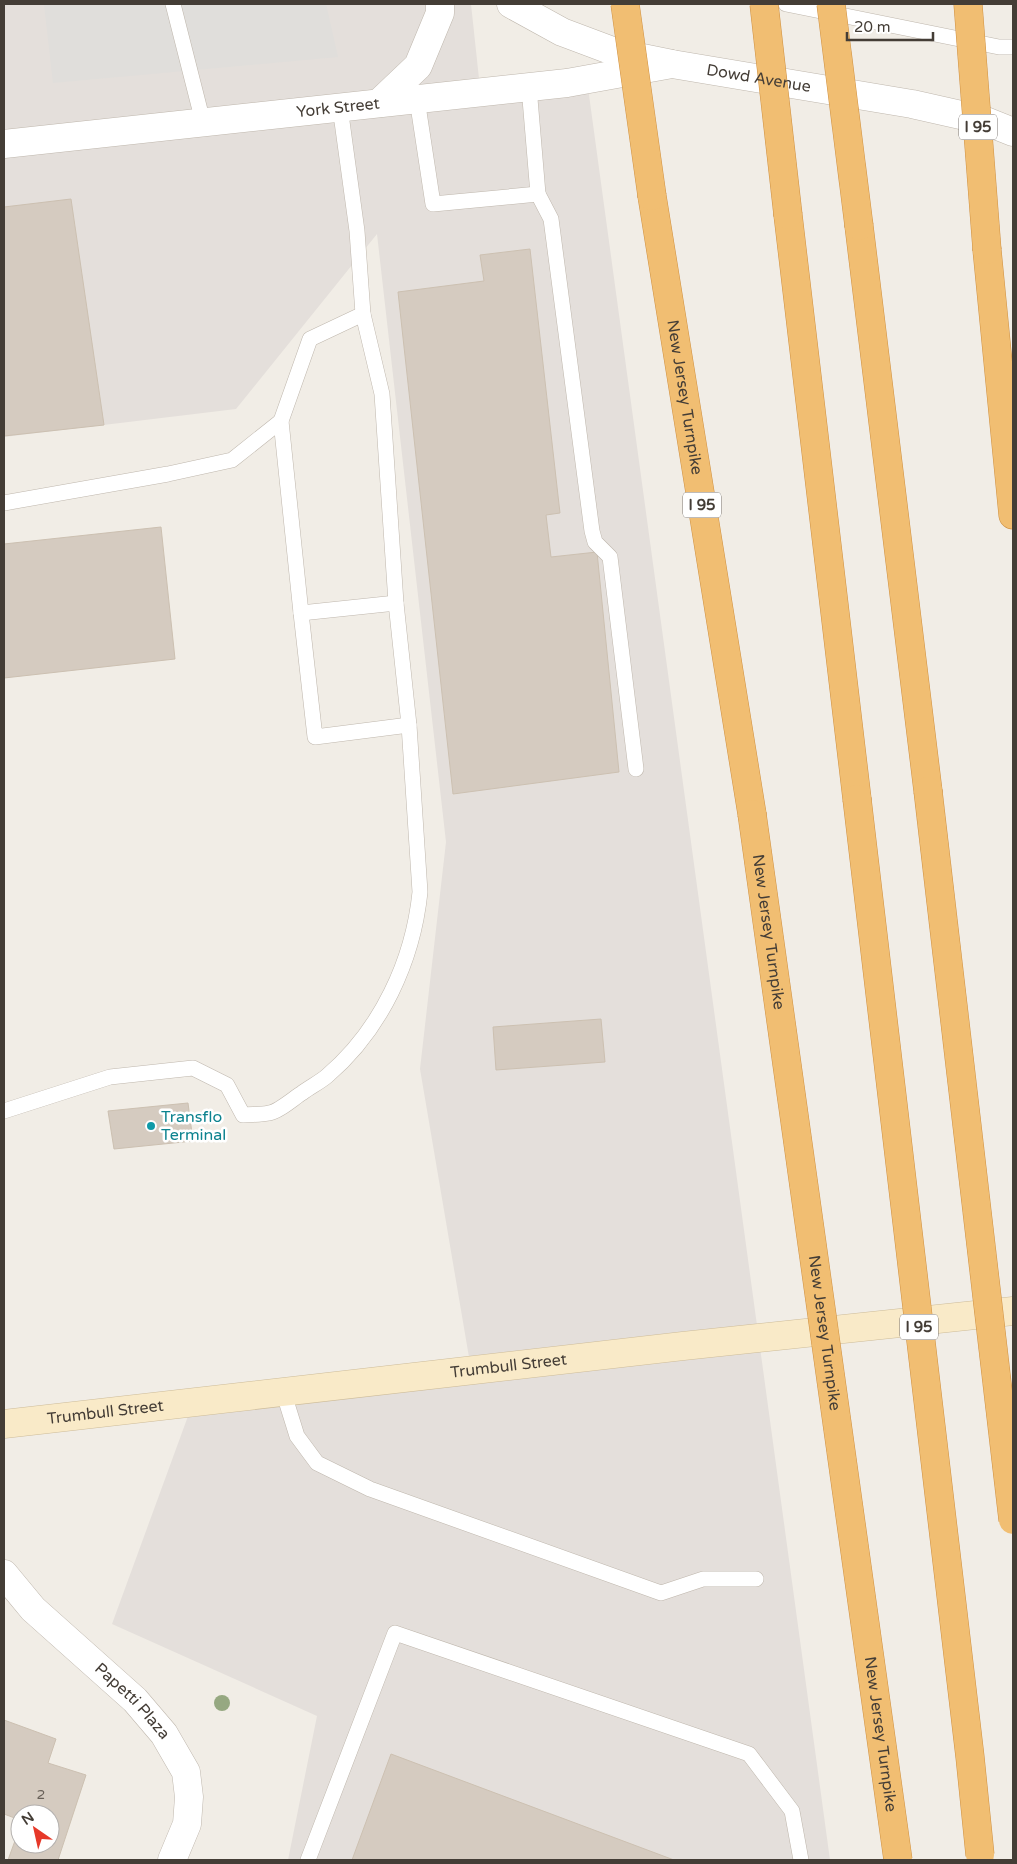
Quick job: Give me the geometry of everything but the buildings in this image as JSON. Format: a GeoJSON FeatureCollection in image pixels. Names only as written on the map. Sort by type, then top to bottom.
{"type":"FeatureCollection","features":[{"type":"Feature","properties":{"kind":"highway","name":"New Jersey Turnpike"},"geometry":{"type":"LineString","coordinates":[[625,4],[652,196],[752,814],[898,1860]]}},
{"type":"Feature","properties":{"kind":"highway","name":"I 95"},"geometry":{"type":"LineString","coordinates":[[764,4],[970,1757],[980,1858]]}},
{"type":"Feature","properties":{"kind":"highway"},"geometry":{"type":"LineString","coordinates":[[831,4],[928,791],[1013,1520]]}},
{"type":"Feature","properties":{"kind":"highway","name":"I 95"},"geometry":{"type":"LineString","coordinates":[[968,4],[987,250],[1013,515]]}},
{"type":"Feature","properties":{"kind":"street"},"geometry":{"type":"LineString","coordinates":[[379,103],[418,66],[440,13],[440,4]]}},
{"type":"Feature","properties":{"kind":"street","name":"Dowd Avenue"},"geometry":{"type":"LineString","coordinates":[[511,4],[562,32],[618,53],[672,64],[912,104],[983,120],[1013,132]]}},
{"type":"Feature","properties":{"kind":"street","name":"York Street"},"geometry":{"type":"LineString","coordinates":[[4,144],[567,83],[672,64]]}},
{"type":"Feature","properties":{"kind":"street","name":"Trumbull Street"},"geometry":{"type":"LineString","coordinates":[[4,1424],[282,1391],[1013,1311]]}},
{"type":"Feature","properties":{"kind":"street","name":"Papetti Plaza"},"geometry":{"type":"LineString","coordinates":[[4,1574],[33,1609],[135,1700],[164,1734],[177,1756],[186,1772],[189,1797],[187,1824],[172,1860]]}},
{"type":"Feature","properties":{"kind":"lane"},"geometry":{"type":"LineString","coordinates":[[173,4],[203,122]]}},
{"type":"Feature","properties":{"kind":"lane"},"geometry":{"type":"LineString","coordinates":[[786,4],[1013,48]]}},
{"type":"Feature","properties":{"kind":"lane"},"geometry":{"type":"LineString","coordinates":[[529,87],[538,194],[550,219],[592,531],[595,542],[610,557],[636,769]]}},
{"type":"Feature","properties":{"kind":"lane"},"geometry":{"type":"LineString","coordinates":[[417,99],[433,204],[538,194]]}},
{"type":"Feature","properties":{"kind":"lane"},"geometry":{"type":"LineString","coordinates":[[4,1111],[110,1077],[193,1068],[226,1085],[243,1114],[271,1113],[327,1076],[354,1048],[375,1021],[399,978],[418,918],[420,892],[409,725],[396,603],[382,394],[363,314],[357,231],[340,107]]}},
{"type":"Feature","properties":{"kind":"lane"},"geometry":{"type":"LineString","coordinates":[[363,314],[310,339],[281,421],[301,613],[315,737],[409,725]]}},
{"type":"Feature","properties":{"kind":"lane"},"geometry":{"type":"LineString","coordinates":[[4,503],[168,474],[232,460],[281,421]]}},
{"type":"Feature","properties":{"kind":"lane"},"geometry":{"type":"LineString","coordinates":[[301,613],[396,603]]}},
{"type":"Feature","properties":{"kind":"lane"},"geometry":{"type":"LineString","coordinates":[[282,1391],[297,1436],[317,1463],[370,1489],[661,1593],[703,1579],[756,1580]]}},
{"type":"Feature","properties":{"kind":"lane"},"geometry":{"type":"LineString","coordinates":[[308,1860],[395,1633],[749,1754],[792,1811],[802,1860]]}},
{"type":"Feature","properties":{"kind":"shaded area"},"geometry":{"type":"Polygon","coordinates":[[[4,4],[471,4],[480,88],[586,73],[830,1860],[288,1860],[317,1716],[112,1624],[195,1397],[471,1369],[420,1069],[446,842],[377,234],[236,409],[4,437],[4,4]]]}},
{"type":"Feature","properties":{"kind":"shaded area"},"geometry":{"type":"Polygon","coordinates":[[[44,4],[326,4],[338,57],[53,83],[44,4]]]}},
{"type":"Feature","properties":{"kind":"place","name":"Transflo Terminal"},"geometry":{"type":"Point","coordinates":[151,1126]}}]}
